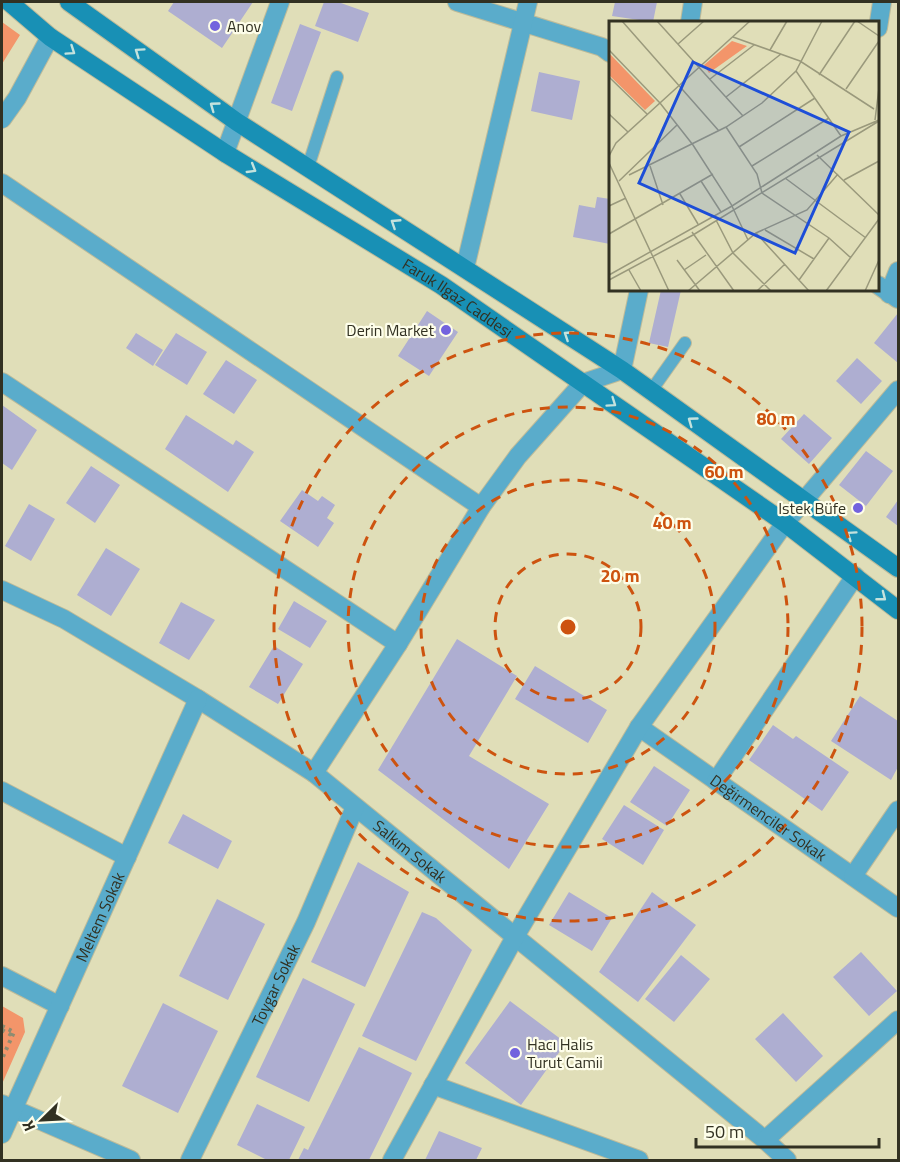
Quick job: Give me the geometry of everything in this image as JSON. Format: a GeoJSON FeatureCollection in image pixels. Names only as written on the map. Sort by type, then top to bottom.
{"type":"FeatureCollection","features":[{"type":"Feature","properties":{"kind":"street","name":"Faruk Ilgaz Caddesi"},"geometry":{"type":"LineString","coordinates":[[9,2],[50,37],[225,153],[441,285],[785,523],[898,610]]}},
{"type":"Feature","properties":{"kind":"street","name":"Faruk Ilgaz Caddesi"},"geometry":{"type":"LineString","coordinates":[[69,2],[237,122],[622,370],[898,568]]}},
{"type":"Feature","properties":{"kind":"street"},"geometry":{"type":"LineString","coordinates":[[225,153],[280,2]]}},
{"type":"Feature","properties":{"kind":"street"},"geometry":{"type":"LineString","coordinates":[[457,2],[602,47],[609,52]]}},
{"type":"Feature","properties":{"kind":"street"},"geometry":{"type":"LineString","coordinates":[[465,268],[528,2]]}},
{"type":"Feature","properties":{"kind":"street"},"geometry":{"type":"LineString","coordinates":[[690,21],[693,2]]}},
{"type":"Feature","properties":{"kind":"street"},"geometry":{"type":"LineString","coordinates":[[879,22],[882,2]]}},
{"type":"Feature","properties":{"kind":"street"},"geometry":{"type":"LineString","coordinates":[[2,119],[17,98],[50,37]]}},
{"type":"Feature","properties":{"kind":"street"},"geometry":{"type":"LineString","coordinates":[[2,183],[481,507]]}},
{"type":"Feature","properties":{"kind":"street"},"geometry":{"type":"LineString","coordinates":[[888,293],[898,271]]}},
{"type":"Feature","properties":{"kind":"street"},"geometry":{"type":"LineString","coordinates":[[314,773],[398,644],[481,507],[518,456],[583,383],[622,370],[639,291]]}},
{"type":"Feature","properties":{"kind":"street"},"geometry":{"type":"LineString","coordinates":[[2,382],[398,644]]}},
{"type":"Feature","properties":{"kind":"street"},"geometry":{"type":"LineString","coordinates":[[392,1161],[516,935],[639,727],[785,523],[898,390]]}},
{"type":"Feature","properties":{"kind":"street"},"geometry":{"type":"LineString","coordinates":[[716,781],[855,576]]}},
{"type":"Feature","properties":{"kind":"street","name":"Salkım Sokak"},"geometry":{"type":"LineString","coordinates":[[2,590],[64,619],[198,699],[314,773],[516,935],[765,1140],[787,1161]]}},
{"type":"Feature","properties":{"kind":"street","name":"Meltem Sokak"},"geometry":{"type":"LineString","coordinates":[[2,1134],[7,1106],[60,1006],[198,699]]}},
{"type":"Feature","properties":{"kind":"street","name":"Değirmenciler Sokak"},"geometry":{"type":"LineString","coordinates":[[639,727],[898,908]]}},
{"type":"Feature","properties":{"kind":"street"},"geometry":{"type":"LineString","coordinates":[[2,791],[127,857]]}},
{"type":"Feature","properties":{"kind":"street","name":"Toygar Sokak"},"geometry":{"type":"LineString","coordinates":[[190,1161],[306,922],[355,807]]}},
{"type":"Feature","properties":{"kind":"street"},"geometry":{"type":"LineString","coordinates":[[853,876],[898,810]]}},
{"type":"Feature","properties":{"kind":"street"},"geometry":{"type":"LineString","coordinates":[[2,976],[60,1006]]}},
{"type":"Feature","properties":{"kind":"street"},"geometry":{"type":"LineString","coordinates":[[765,1140],[898,1020]]}},
{"type":"Feature","properties":{"kind":"street"},"geometry":{"type":"LineString","coordinates":[[433,1085],[639,1161]]}},
{"type":"Feature","properties":{"kind":"street"},"geometry":{"type":"LineString","coordinates":[[7,1106],[131,1161]]}},
{"type":"Feature","properties":{"kind":"lane"},"geometry":{"type":"LineString","coordinates":[[308,167],[337,77]]}},
{"type":"Feature","properties":{"kind":"lane"},"geometry":{"type":"LineString","coordinates":[[651,391],[685,343]]}},
{"type":"Feature","properties":{"kind":"path"},"geometry":{"type":"LineString","coordinates":[[2,1028],[13,1036]]}},
{"type":"Feature","properties":{"kind":"path"},"geometry":{"type":"LineString","coordinates":[[2,1028],[14,1032],[2,1059]]}},
{"type":"Feature","properties":{"kind":"shaded area"},"geometry":{"type":"Polygon","coordinates":[[[2,22],[20,35],[2,64],[2,22]]]}},
{"type":"Feature","properties":{"kind":"shaded area"},"geometry":{"type":"Polygon","coordinates":[[[2,1006],[23,1018],[25,1032],[2,1084],[2,1006]]]}},
{"type":"Feature","properties":{"kind":"building"},"geometry":{"type":"Polygon","coordinates":[[[174,2],[253,2],[222,48],[168,11],[174,2]]]}},
{"type":"Feature","properties":{"kind":"building"},"geometry":{"type":"Polygon","coordinates":[[[324,2],[338,2],[369,13],[358,42],[315,26],[324,2]]]}},
{"type":"Feature","properties":{"kind":"building"},"geometry":{"type":"Polygon","coordinates":[[[615,2],[657,2],[653,21],[612,16],[615,2]]]}},
{"type":"Feature","properties":{"kind":"building"},"geometry":{"type":"Polygon","coordinates":[[[300,24],[321,32],[292,111],[271,103],[300,24]]]}},
{"type":"Feature","properties":{"kind":"building"},"geometry":{"type":"Polygon","coordinates":[[[539,72],[580,81],[572,120],[531,111],[539,72]]]}},
{"type":"Feature","properties":{"kind":"building"},"geometry":{"type":"Polygon","coordinates":[[[597,197],[609,199],[609,244],[573,237],[579,205],[595,208],[597,197]]]}},
{"type":"Feature","properties":{"kind":"building"},"geometry":{"type":"Polygon","coordinates":[[[661,291],[681,291],[668,347],[649,343],[661,291]]]}},
{"type":"Feature","properties":{"kind":"building"},"geometry":{"type":"Polygon","coordinates":[[[427,311],[458,332],[429,376],[398,356],[427,311]]]}},
{"type":"Feature","properties":{"kind":"building"},"geometry":{"type":"Polygon","coordinates":[[[898,313],[898,363],[874,343],[898,313]]]}},
{"type":"Feature","properties":{"kind":"building"},"geometry":{"type":"Polygon","coordinates":[[[136,333],[163,350],[153,366],[126,348],[136,333]]]}},
{"type":"Feature","properties":{"kind":"building"},"geometry":{"type":"Polygon","coordinates":[[[176,333],[207,352],[187,385],[155,365],[176,333]]]}},
{"type":"Feature","properties":{"kind":"building"},"geometry":{"type":"Polygon","coordinates":[[[857,358],[882,381],[861,404],[836,381],[857,358]]]}},
{"type":"Feature","properties":{"kind":"building"},"geometry":{"type":"Polygon","coordinates":[[[226,360],[257,380],[234,414],[203,394],[226,360]]]}},
{"type":"Feature","properties":{"kind":"building"},"geometry":{"type":"Polygon","coordinates":[[[2,405],[37,430],[12,470],[2,463],[2,405]]]}},
{"type":"Feature","properties":{"kind":"building"},"geometry":{"type":"Polygon","coordinates":[[[804,414],[832,438],[809,464],[781,439],[804,414]]]}},
{"type":"Feature","properties":{"kind":"building"},"geometry":{"type":"Polygon","coordinates":[[[186,415],[233,445],[236,440],[254,452],[228,492],[165,449],[186,415]]]}},
{"type":"Feature","properties":{"kind":"building"},"geometry":{"type":"Polygon","coordinates":[[[866,451],[893,471],[866,506],[839,485],[866,451]]]}},
{"type":"Feature","properties":{"kind":"building"},"geometry":{"type":"Polygon","coordinates":[[[91,466],[120,485],[95,523],[66,503],[91,466]]]}},
{"type":"Feature","properties":{"kind":"building"},"geometry":{"type":"Polygon","coordinates":[[[302,490],[318,501],[322,496],[335,505],[327,518],[334,523],[318,547],[280,521],[302,490]]]}},
{"type":"Feature","properties":{"kind":"building"},"geometry":{"type":"Polygon","coordinates":[[[898,500],[898,526],[886,517],[898,500]]]}},
{"type":"Feature","properties":{"kind":"building"},"geometry":{"type":"Polygon","coordinates":[[[29,504],[55,519],[31,561],[5,546],[29,504]]]}},
{"type":"Feature","properties":{"kind":"building"},"geometry":{"type":"Polygon","coordinates":[[[106,548],[140,569],[111,616],[77,595],[106,548]]]}},
{"type":"Feature","properties":{"kind":"building"},"geometry":{"type":"Polygon","coordinates":[[[294,601],[327,621],[310,648],[278,629],[294,601]]]}},
{"type":"Feature","properties":{"kind":"building"},"geometry":{"type":"Polygon","coordinates":[[[181,602],[215,620],[189,660],[159,643],[181,602]]]}},
{"type":"Feature","properties":{"kind":"building"},"geometry":{"type":"Polygon","coordinates":[[[457,639],[517,676],[469,756],[549,804],[509,869],[378,770],[457,639]]]}},
{"type":"Feature","properties":{"kind":"building"},"geometry":{"type":"Polygon","coordinates":[[[274,646],[303,664],[278,704],[249,687],[274,646]]]}},
{"type":"Feature","properties":{"kind":"building"},"geometry":{"type":"Polygon","coordinates":[[[535,666],[607,710],[588,743],[515,699],[535,666]]]}},
{"type":"Feature","properties":{"kind":"building"},"geometry":{"type":"Polygon","coordinates":[[[860,696],[898,721],[898,767],[891,780],[831,741],[860,696]]]}},
{"type":"Feature","properties":{"kind":"building"},"geometry":{"type":"Polygon","coordinates":[[[773,725],[793,739],[796,736],[849,772],[822,811],[749,760],[773,725]]]}},
{"type":"Feature","properties":{"kind":"building"},"geometry":{"type":"Polygon","coordinates":[[[654,766],[690,790],[667,826],[630,802],[654,766]]]}},
{"type":"Feature","properties":{"kind":"building"},"geometry":{"type":"Polygon","coordinates":[[[624,805],[664,830],[643,865],[602,839],[624,805]]]}},
{"type":"Feature","properties":{"kind":"building"},"geometry":{"type":"Polygon","coordinates":[[[183,814],[232,841],[218,869],[168,843],[183,814]]]}},
{"type":"Feature","properties":{"kind":"building"},"geometry":{"type":"Polygon","coordinates":[[[358,862],[409,892],[365,987],[311,962],[358,862]]]}},
{"type":"Feature","properties":{"kind":"building"},"geometry":{"type":"Polygon","coordinates":[[[569,892],[612,918],[592,951],[549,925],[569,892]]]}},
{"type":"Feature","properties":{"kind":"building"},"geometry":{"type":"Polygon","coordinates":[[[652,892],[696,925],[638,1002],[599,972],[652,892]]]}},
{"type":"Feature","properties":{"kind":"building"},"geometry":{"type":"Polygon","coordinates":[[[217,899],[265,924],[228,1000],[179,976],[217,899]]]}},
{"type":"Feature","properties":{"kind":"building"},"geometry":{"type":"Polygon","coordinates":[[[422,912],[436,918],[472,950],[416,1061],[362,1036],[422,912]]]}},
{"type":"Feature","properties":{"kind":"building"},"geometry":{"type":"Polygon","coordinates":[[[861,952],[897,991],[869,1016],[833,977],[861,952]]]}},
{"type":"Feature","properties":{"kind":"building"},"geometry":{"type":"Polygon","coordinates":[[[681,955],[710,979],[674,1022],[645,999],[681,955]]]}},
{"type":"Feature","properties":{"kind":"building"},"geometry":{"type":"Polygon","coordinates":[[[303,978],[355,1004],[309,1102],[256,1077],[303,978]]]}},
{"type":"Feature","properties":{"kind":"building","name":"Hacı Halis Turut Camii"},"geometry":{"type":"Polygon","coordinates":[[[510,1001],[566,1043],[521,1105],[465,1063],[510,1001]]]}},
{"type":"Feature","properties":{"kind":"building"},"geometry":{"type":"Polygon","coordinates":[[[163,1003],[218,1031],[178,1113],[122,1086],[163,1003]]]}},
{"type":"Feature","properties":{"kind":"building"},"geometry":{"type":"Polygon","coordinates":[[[783,1013],[823,1056],[796,1082],[755,1039],[783,1013]]]}},
{"type":"Feature","properties":{"kind":"building"},"geometry":{"type":"Polygon","coordinates":[[[359,1047],[412,1073],[369,1160],[298,1160],[304,1148],[308,1150],[359,1047]]]}},
{"type":"Feature","properties":{"kind":"building"},"geometry":{"type":"Polygon","coordinates":[[[257,1104],[305,1127],[289,1160],[267,1160],[237,1145],[257,1104]]]}},
{"type":"Feature","properties":{"kind":"building"},"geometry":{"type":"Polygon","coordinates":[[[439,1131],[482,1148],[476,1160],[425,1160],[439,1131]]]}},
{"type":"Feature","properties":{"kind":"place","name":"Anov"},"geometry":{"type":"Point","coordinates":[215,26]}},
{"type":"Feature","properties":{"kind":"place","name":"Derin Market"},"geometry":{"type":"Point","coordinates":[446,330]}},
{"type":"Feature","properties":{"kind":"place","name":"Istek Büfe"},"geometry":{"type":"Point","coordinates":[858,508]}},
{"type":"Feature","properties":{"kind":"place","name":"Hacı Halis Turut Camii"},"geometry":{"type":"Point","coordinates":[515,1053]}}]}
